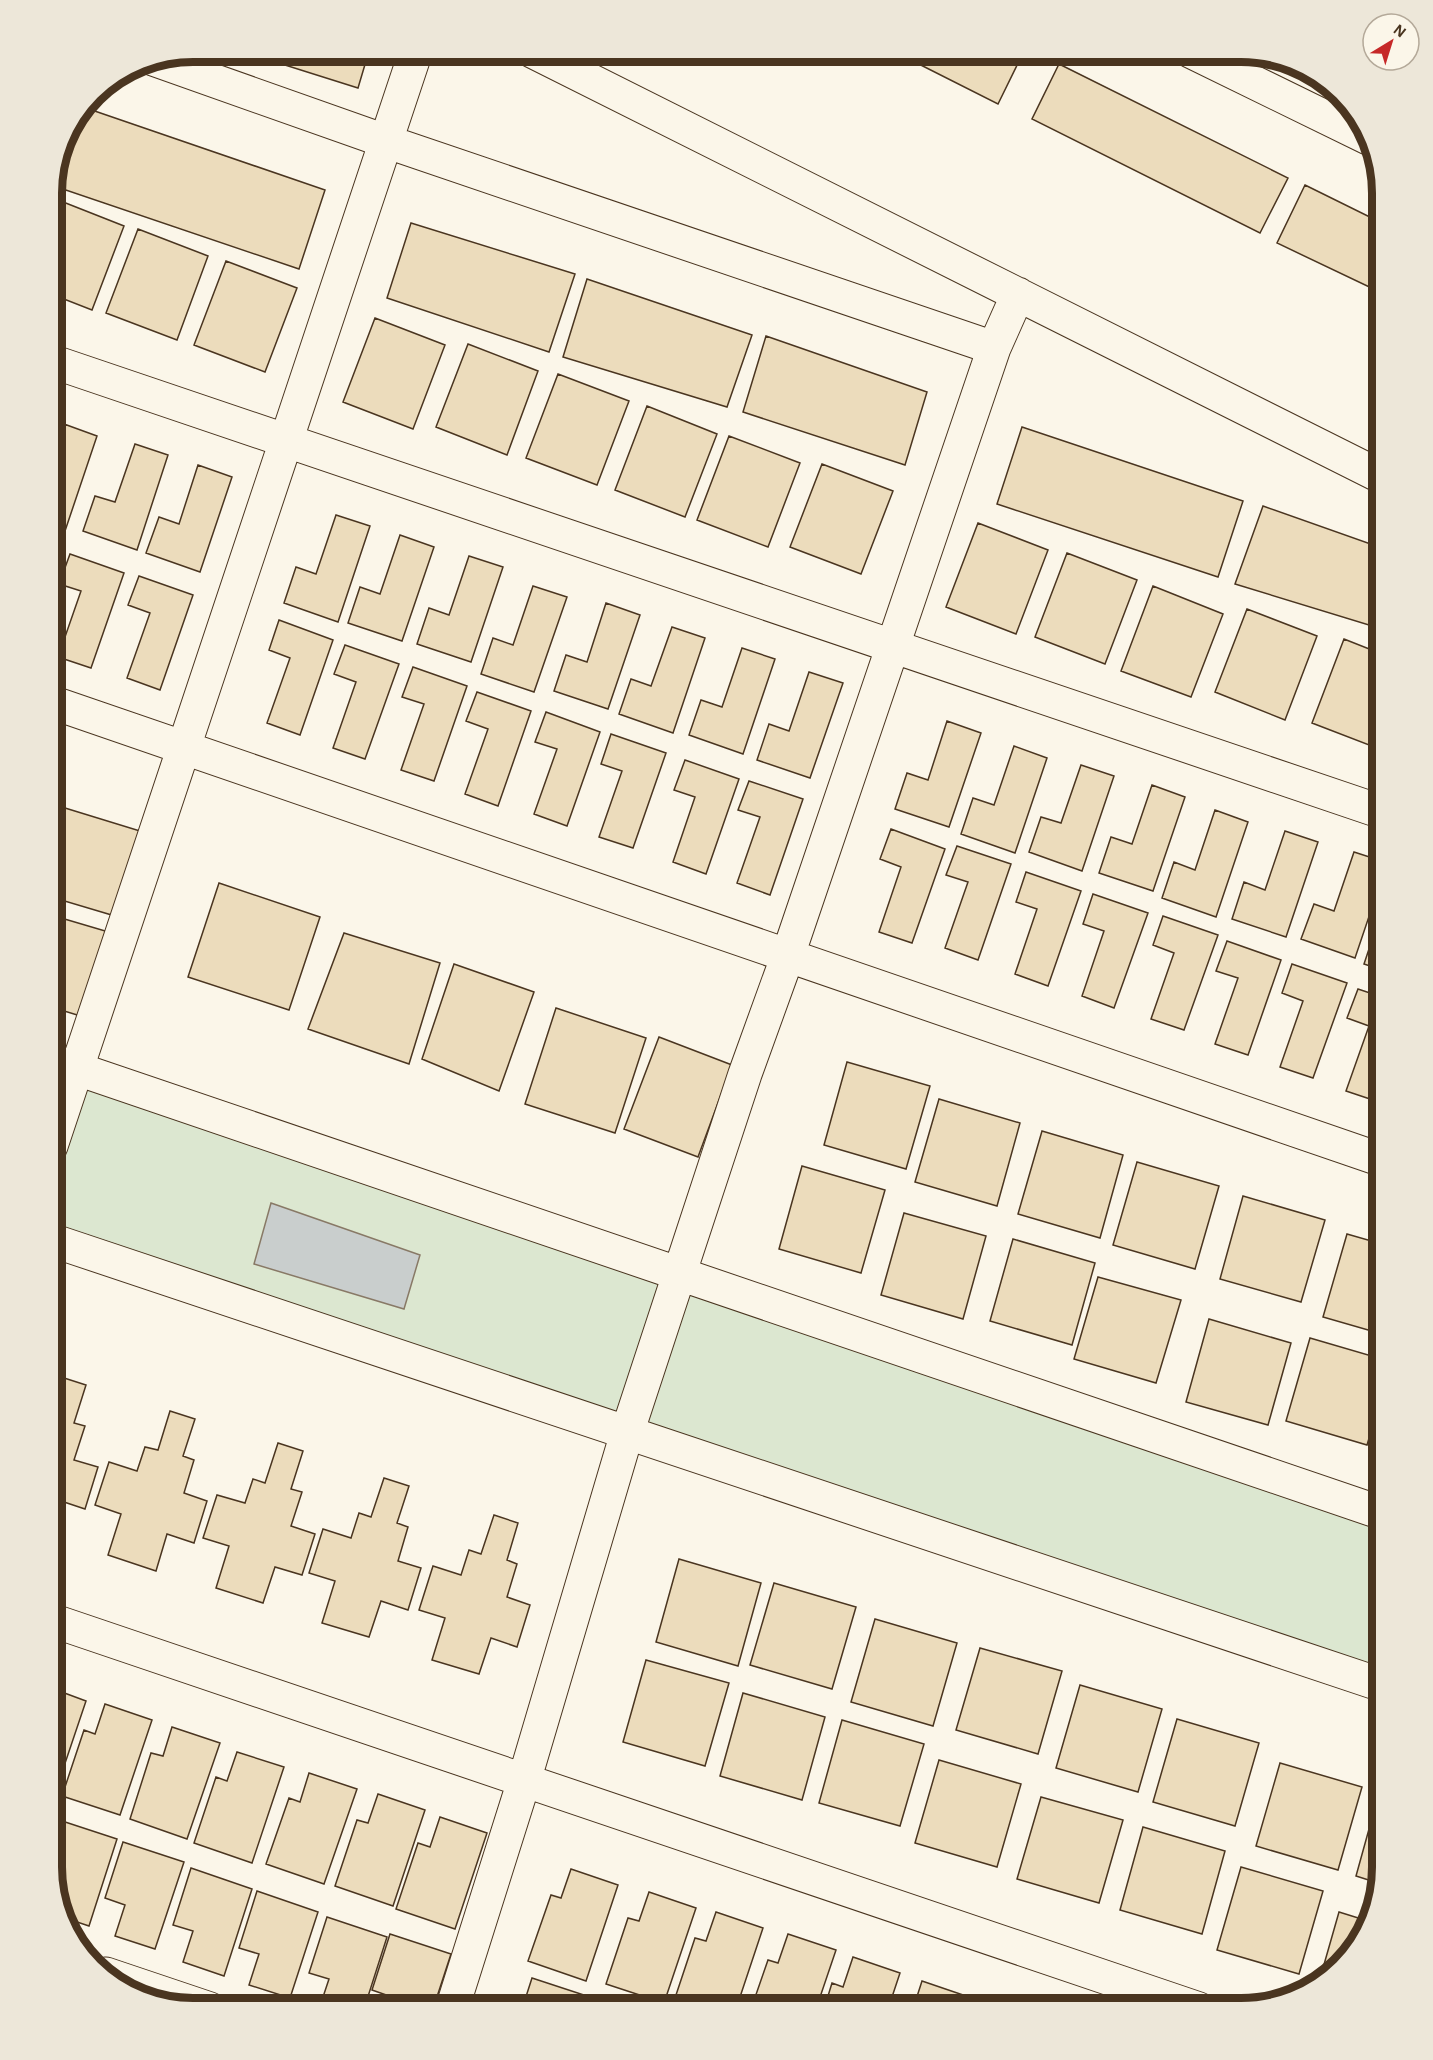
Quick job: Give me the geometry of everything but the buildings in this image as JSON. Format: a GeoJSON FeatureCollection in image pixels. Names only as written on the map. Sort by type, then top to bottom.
{"type":"FeatureCollection","features":[{"type":"Feature","properties":{"kind":"street"},"geometry":{"type":"LineString","coordinates":[[412,62],[184,748],[64,1065],[1372,1511]]}},
{"type":"Feature","properties":{"kind":"street"},"geometry":{"type":"LineString","coordinates":[[554,62],[1372,472]]}},
{"type":"Feature","properties":{"kind":"street"},"geometry":{"type":"LineString","coordinates":[[1213,62],[1357,133]]}},
{"type":"Feature","properties":{"kind":"street"},"geometry":{"type":"LineString","coordinates":[[167,64],[994,348]]}},
{"type":"Feature","properties":{"kind":"street"},"geometry":{"type":"LineString","coordinates":[[455,1998],[524,1781],[627,1433],[745,1074],[788,955],[994,348],[1018,294]]}},
{"type":"Feature","properties":{"kind":"street"},"geometry":{"type":"LineString","coordinates":[[62,365],[1372,809]]}},
{"type":"Feature","properties":{"kind":"street"},"geometry":{"type":"LineString","coordinates":[[62,706],[1372,1157]]}},
{"type":"Feature","properties":{"kind":"street"},"geometry":{"type":"LineString","coordinates":[[62,1244],[1372,1682]]}},
{"type":"Feature","properties":{"kind":"street"},"geometry":{"type":"LineString","coordinates":[[62,1624],[1166,1998]]}},
{"type":"Feature","properties":{"kind":"street"},"geometry":{"type":"LineString","coordinates":[[130,1982],[174,1997]]}},
{"type":"Feature","properties":{"kind":"green space"},"geometry":{"type":"Polygon","coordinates":[[[62,1064],[1372,1510],[1372,1682],[62,1244],[62,1064]]]}},
{"type":"Feature","properties":{"kind":"shaded area"},"geometry":{"type":"Polygon","coordinates":[[[271,1203],[420,1255],[404,1309],[254,1264],[271,1203]]]}}]}
